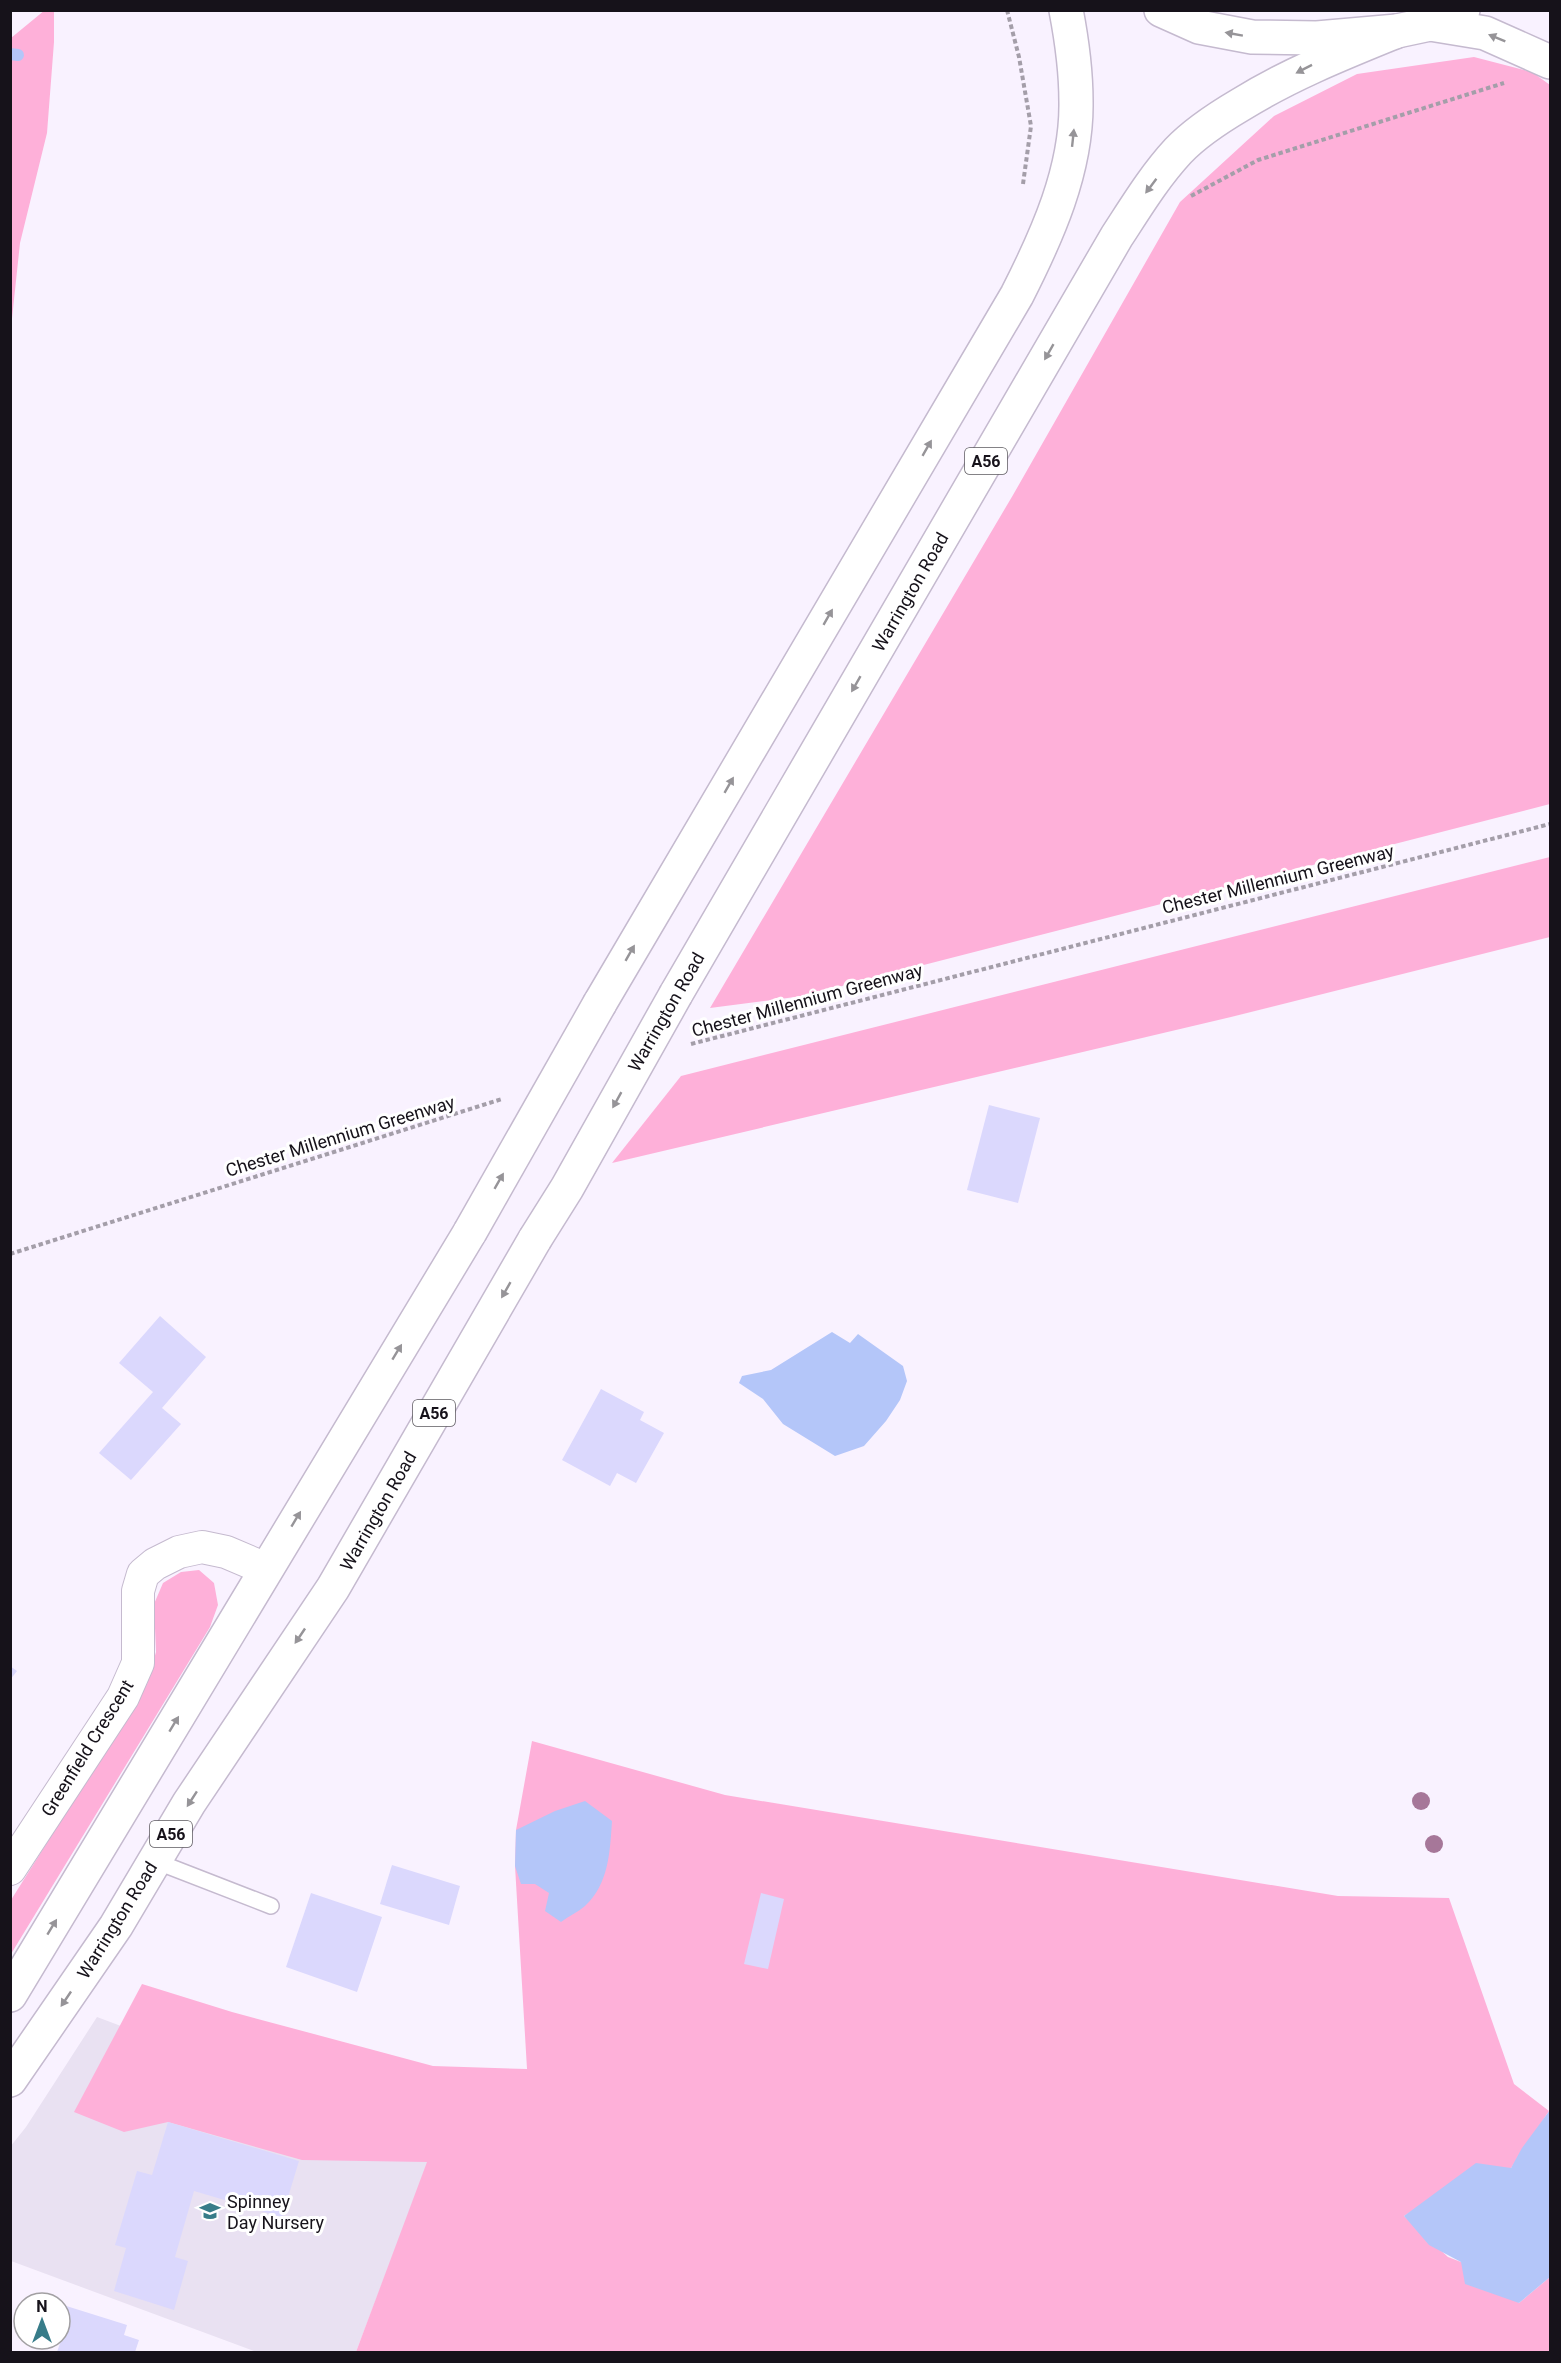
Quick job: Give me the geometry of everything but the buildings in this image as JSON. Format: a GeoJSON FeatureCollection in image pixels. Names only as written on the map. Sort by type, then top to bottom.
{"type":"FeatureCollection","features":[{"type":"Feature","properties":{"kind":"highway"},"geometry":{"type":"LineString","coordinates":[[10,1995],[470,1232],[600,1003],[1017,295],[1043,244],[1070,157],[1076,104],[1073,50],[1066,10]]}},
{"type":"Feature","properties":{"kind":"highway"},"geometry":{"type":"LineString","coordinates":[[1161,10],[1199,27],[1252,37],[1317,38],[1397,31],[1430,24],[1463,10]]}},
{"type":"Feature","properties":{"kind":"highway"},"geometry":{"type":"LineString","coordinates":[[1430,24],[1485,33],[1551,62]]}},
{"type":"Feature","properties":{"kind":"highway","name":"Warrington Road"},"geometry":{"type":"LineString","coordinates":[[10,2080],[116,1926],[189,1803],[333,1588],[535,1239],[567,1188],[676,994],[1111,247],[1149,186],[1179,150],[1212,122],[1310,66],[1397,31]]}},
{"type":"Feature","properties":{"kind":"street","name":"Greenfield Crescent"},"geometry":{"type":"LineString","coordinates":[[10,1869],[123,1696],[138,1663],[138,1591],[143,1574],[155,1564],[179,1552],[202,1547],[226,1552],[266,1569]]}},
{"type":"Feature","properties":{"kind":"lane"},"geometry":{"type":"LineString","coordinates":[[155,1861],[271,1906]]}},
{"type":"Feature","properties":{"kind":"path"},"geometry":{"type":"LineString","coordinates":[[1007,10],[1019,57],[1031,126],[1022,189]]}},
{"type":"Feature","properties":{"kind":"path"},"geometry":{"type":"LineString","coordinates":[[1184,199],[1258,160],[1511,81]]}},
{"type":"Feature","properties":{"kind":"path","name":"Chester Millennium Greenway"},"geometry":{"type":"LineString","coordinates":[[683,1046],[1551,824]]}},
{"type":"Feature","properties":{"kind":"path","name":"Chester Millennium Greenway"},"geometry":{"type":"LineString","coordinates":[[10,1254],[513,1096]]}},
{"type":"Feature","properties":{"kind":"shaded area"},"geometry":{"type":"Polygon","coordinates":[[[45,10],[54,11],[47,133],[20,243],[11,328],[11,38],[45,10]]]}},
{"type":"Feature","properties":{"kind":"shaded area"},"geometry":{"type":"Polygon","coordinates":[[[1474,57],[1532,72],[1550,85],[1550,804],[803,996],[710,1008],[1013,495],[1180,202],[1274,116],[1357,74],[1474,57]]]}},
{"type":"Feature","properties":{"kind":"shaded area"},"geometry":{"type":"Polygon","coordinates":[[[1550,857],[1550,937],[1231,1017],[612,1163],[681,1076],[1550,857]]]}},
{"type":"Feature","properties":{"kind":"shaded area"},"geometry":{"type":"Polygon","coordinates":[[[199,1570],[214,1583],[218,1605],[210,1627],[11,1954],[11,1900],[147,1684],[156,1652],[154,1604],[163,1583],[181,1572],[199,1570]]]}},
{"type":"Feature","properties":{"kind":"shaded area"},"geometry":{"type":"Polygon","coordinates":[[[532,1741],[725,1795],[1338,1896],[1449,1898],[1514,2084],[1549,2111],[1511,2168],[1415,2209],[1404,2216],[1448,2257],[1461,2262],[1519,2303],[1550,2277],[1550,2352],[356,2352],[427,2162],[302,2160],[168,2122],[124,2132],[74,2112],[142,1984],[232,2012],[433,2066],[527,2069],[515,1866],[516,1830],[532,1741]]]}},
{"type":"Feature","properties":{"kind":"shaded area","name":"Spinney Day Nursery"},"geometry":{"type":"Polygon","coordinates":[[[97,2017],[435,2144],[356,2352],[257,2352],[11,2261],[10,2147],[26,2127],[97,2017]]]}},
{"type":"Feature","properties":{"kind":"water"},"geometry":{"type":"Polygon","coordinates":[[[832,1332],[850,1343],[858,1334],[903,1366],[907,1381],[900,1400],[886,1421],[864,1446],[835,1456],[783,1424],[763,1399],[739,1383],[742,1376],[771,1370],[832,1332]]]}},
{"type":"Feature","properties":{"kind":"water"},"geometry":{"type":"Polygon","coordinates":[[[585,1801],[612,1821],[607,1866],[593,1897],[582,1908],[561,1922],[545,1911],[549,1893],[535,1884],[521,1884],[515,1866],[516,1830],[555,1811],[585,1801]]]}},
{"type":"Feature","properties":{"kind":"water"},"geometry":{"type":"Polygon","coordinates":[[[1550,2110],[1550,2277],[1519,2303],[1465,2284],[1461,2262],[1429,2245],[1404,2216],[1476,2163],[1511,2168],[1522,2148],[1550,2110]]]}},
{"type":"Feature","properties":{"kind":"waterway"},"geometry":{"type":"LineString","coordinates":[[10,54],[18,55]]}},
{"type":"Feature","properties":{"kind":"place","name":"Spinney Day Nursery"},"geometry":{"type":"Point","coordinates":[210,2211]}}]}
